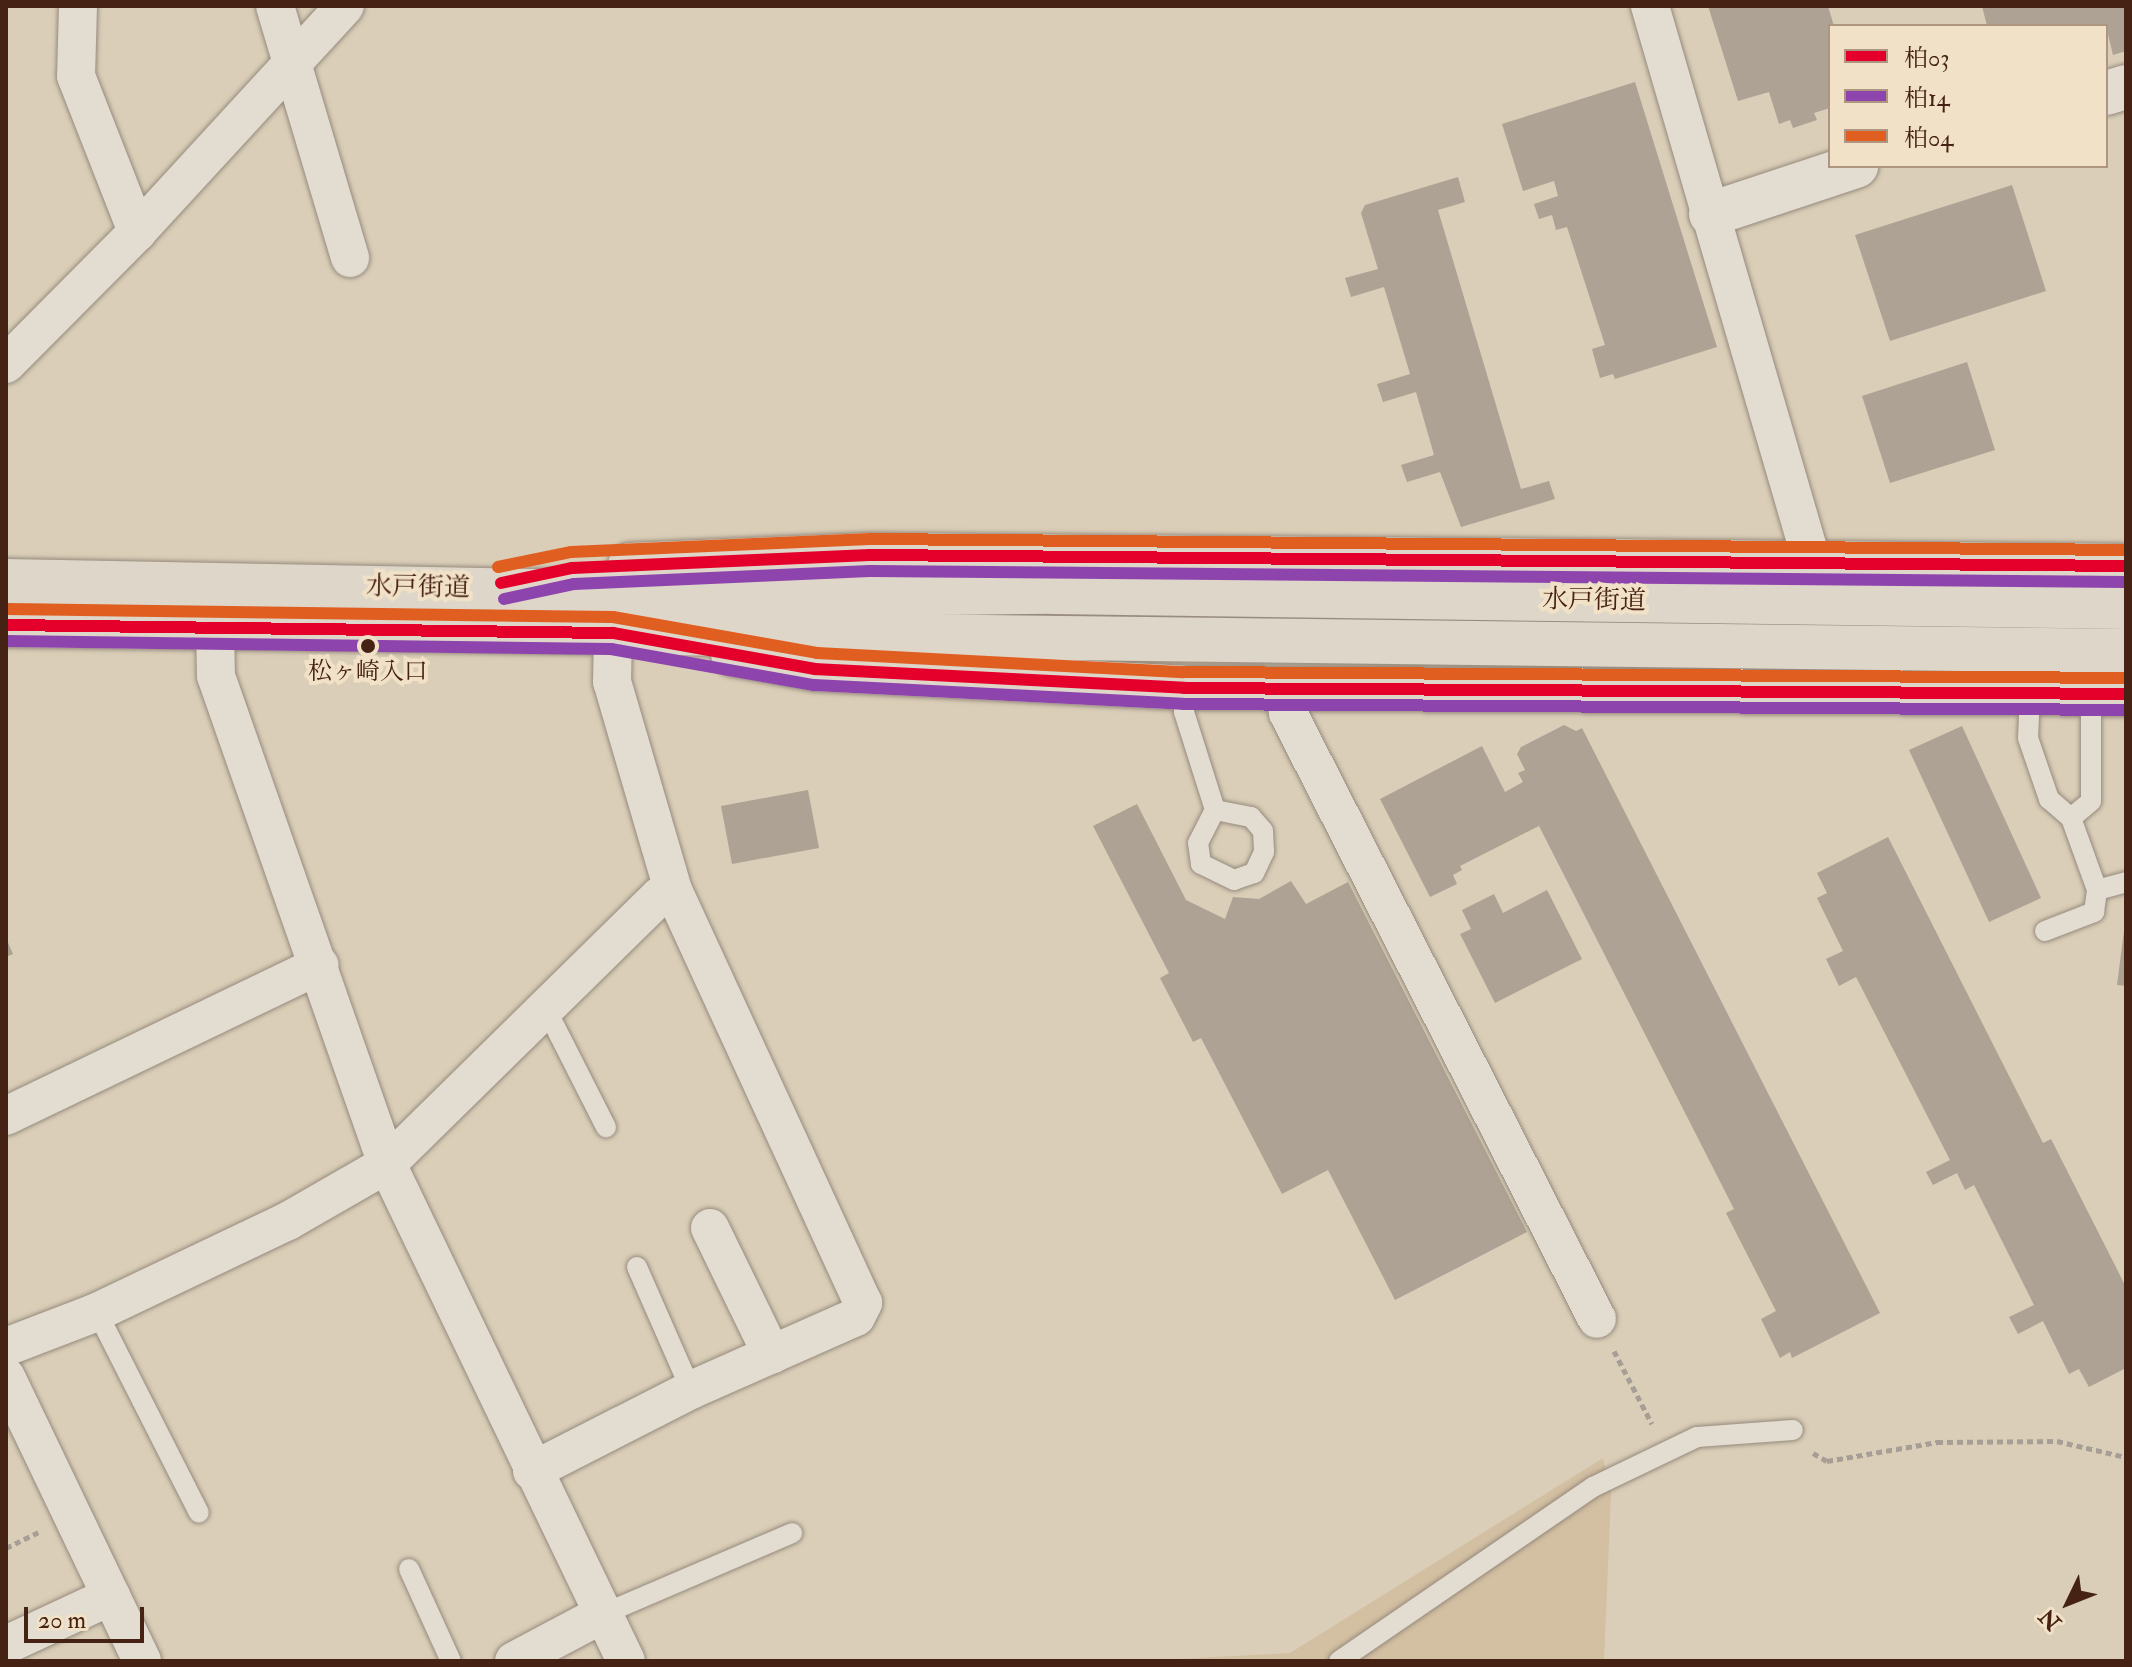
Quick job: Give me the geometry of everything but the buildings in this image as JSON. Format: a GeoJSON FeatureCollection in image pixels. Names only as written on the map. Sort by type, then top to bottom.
{"type":"FeatureCollection","features":[{"type":"Feature","properties":{"kind":"highway"},"geometry":{"type":"LineString","coordinates":[[474,589],[572,568],[870,555],[2126,566]]}},
{"type":"Feature","properties":{"kind":"highway","name":"水戸街道"},"geometry":{"type":"LineString","coordinates":[[6,581],[2126,607]]}},
{"type":"Feature","properties":{"kind":"highway","name":"水戸街道"},"geometry":{"type":"LineString","coordinates":[[6,625],[2126,651]]}},
{"type":"Feature","properties":{"kind":"highway"},"geometry":{"type":"LineString","coordinates":[[613,633],[815,669],[1184,688],[2109,694]]}},
{"type":"Feature","properties":{"kind":"street"},"geometry":{"type":"LineString","coordinates":[[78,6],[76,76],[137,232]]}},
{"type":"Feature","properties":{"kind":"street"},"geometry":{"type":"LineString","coordinates":[[275,6],[350,258]]}},
{"type":"Feature","properties":{"kind":"street"},"geometry":{"type":"LineString","coordinates":[[6,364],[137,232],[291,59],[345,6]]}},
{"type":"Feature","properties":{"kind":"street"},"geometry":{"type":"LineString","coordinates":[[1650,6],[1812,562]]}},
{"type":"Feature","properties":{"kind":"street"},"geometry":{"type":"LineString","coordinates":[[1711,214],[1850,168]]}},
{"type":"Feature","properties":{"kind":"street"},"geometry":{"type":"LineString","coordinates":[[215,626],[216,676],[320,965],[387,1164],[601,1615],[626,1661]]}},
{"type":"Feature","properties":{"kind":"street"},"geometry":{"type":"LineString","coordinates":[[532,1471],[691,1390],[856,1317],[863,1303],[673,890],[612,682],[613,633]]}},
{"type":"Feature","properties":{"kind":"street"},"geometry":{"type":"LineString","coordinates":[[1286,690],[1288,713],[1597,1319]]}},
{"type":"Feature","properties":{"kind":"street"},"geometry":{"type":"LineString","coordinates":[[6,1347],[97,1312],[288,1221],[387,1164],[660,896],[673,890]]}},
{"type":"Feature","properties":{"kind":"street"},"geometry":{"type":"LineString","coordinates":[[6,1116],[320,965]]}},
{"type":"Feature","properties":{"kind":"street"},"geometry":{"type":"LineString","coordinates":[[710,1228],[772,1355]]}},
{"type":"Feature","properties":{"kind":"street"},"geometry":{"type":"LineString","coordinates":[[6,1377],[142,1661]]}},
{"type":"Feature","properties":{"kind":"street"},"geometry":{"type":"LineString","coordinates":[[6,1645],[111,1596]]}},
{"type":"Feature","properties":{"kind":"street"},"geometry":{"type":"LineString","coordinates":[[514,1661],[601,1615]]}},
{"type":"Feature","properties":{"kind":"lane"},"geometry":{"type":"LineString","coordinates":[[1184,688],[1184,712],[1215,810]]}},
{"type":"Feature","properties":{"kind":"lane"},"geometry":{"type":"LineString","coordinates":[[2030,694],[2028,738],[2049,799],[2071,818],[2097,890],[2094,912],[2045,931]]}},
{"type":"Feature","properties":{"kind":"lane"},"geometry":{"type":"LineString","coordinates":[[2071,818],[2091,801],[2109,694]]}},
{"type":"Feature","properties":{"kind":"lane"},"geometry":{"type":"LineString","coordinates":[[2097,890],[2126,882]]}},
{"type":"Feature","properties":{"kind":"lane"},"geometry":{"type":"LineString","coordinates":[[545,1007],[606,1127]]}},
{"type":"Feature","properties":{"kind":"lane"},"geometry":{"type":"LineString","coordinates":[[637,1267],[691,1390]]}},
{"type":"Feature","properties":{"kind":"lane"},"geometry":{"type":"LineString","coordinates":[[97,1312],[199,1513]]}},
{"type":"Feature","properties":{"kind":"lane"},"geometry":{"type":"LineString","coordinates":[[1339,1661],[1593,1487],[1697,1437],[1793,1430]]}},
{"type":"Feature","properties":{"kind":"lane"},"geometry":{"type":"LineString","coordinates":[[601,1615],[792,1533]]}},
{"type":"Feature","properties":{"kind":"lane"},"geometry":{"type":"LineString","coordinates":[[409,1569],[451,1661]]}},
{"type":"Feature","properties":{"kind":"path"},"geometry":{"type":"LineString","coordinates":[[1597,1319],[1667,1452]]}},
{"type":"Feature","properties":{"kind":"path"},"geometry":{"type":"LineString","coordinates":[[1793,1430],[1803,1448],[1827,1461],[1937,1442],[1997,1441],[2057,1441],[2126,1457]]}},
{"type":"Feature","properties":{"kind":"shaded area"},"geometry":{"type":"Polygon","coordinates":[[[1603,1458],[1611,1494],[1604,1661],[1139,1661],[1290,1653],[1603,1458]]]}},
{"type":"Feature","properties":{"kind":"transit line","name":"柏04"},"geometry":{"type":"LineString","coordinates":[[498,567],[571,552],[870,539],[2126,550]]}},
{"type":"Feature","properties":{"kind":"transit line","name":"柏03"},"geometry":{"type":"LineString","coordinates":[[501,583],[572,568],[870,555],[2126,566]]}},
{"type":"Feature","properties":{"kind":"transit line","name":"柏14"},"geometry":{"type":"LineString","coordinates":[[504,599],[574,584],[870,571],[2126,582]]}},
{"type":"Feature","properties":{"kind":"transit line","name":"柏04"},"geometry":{"type":"LineString","coordinates":[[6,609],[613,617],[817,653],[1184,672],[2126,678]]}},
{"type":"Feature","properties":{"kind":"transit line","name":"柏03"},"geometry":{"type":"LineString","coordinates":[[6,625],[613,633],[815,669],[1184,688],[2126,694]]}},
{"type":"Feature","properties":{"kind":"transit line","name":"柏14"},"geometry":{"type":"LineString","coordinates":[[6,641],[611,649],[814,685],[1183,704],[2126,710]]}},
{"type":"Feature","properties":{"kind":"place","name":"松ヶ崎入口"},"geometry":{"type":"Point","coordinates":[368,646]}}]}
